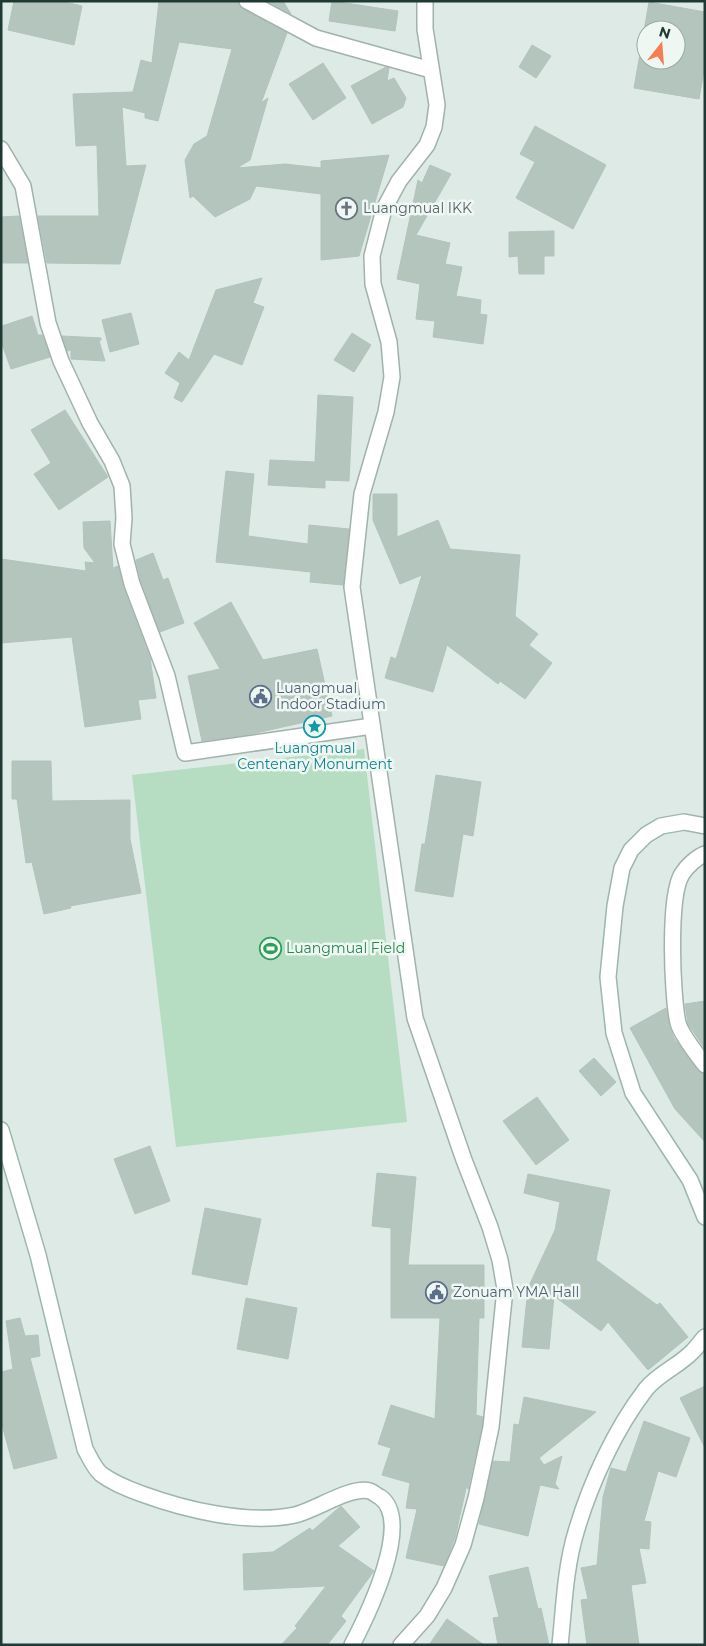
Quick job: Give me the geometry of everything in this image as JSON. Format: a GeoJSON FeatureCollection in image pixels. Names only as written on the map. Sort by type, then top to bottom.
{"type":"FeatureCollection","features":[{"type":"Feature","properties":{"kind":"street"},"geometry":{"type":"LineString","coordinates":[[247,1],[316,38],[431,70]]}},
{"type":"Feature","properties":{"kind":"street"},"geometry":{"type":"LineString","coordinates":[[401,1645],[427,1616],[444,1588],[463,1545],[476,1498],[491,1427],[505,1289],[500,1260],[490,1227],[464,1160],[415,1018],[352,587],[362,494],[386,412],[392,378],[389,342],[373,284],[372,256],[384,209],[399,181],[427,145],[434,127],[437,104],[425,29],[425,1]]}},
{"type":"Feature","properties":{"kind":"street"},"geometry":{"type":"LineString","coordinates":[[1,149],[23,186],[48,323],[60,361],[90,423],[112,460],[122,486],[124,518],[122,544],[132,584],[167,676],[185,753],[372,726]]}},
{"type":"Feature","properties":{"kind":"street"},"geometry":{"type":"LineString","coordinates":[[705,826],[684,822],[661,826],[646,835],[631,850],[622,868],[615,906],[608,977],[614,1033],[633,1093],[690,1180],[705,1216]]}},
{"type":"Feature","properties":{"kind":"street"},"geometry":{"type":"LineString","coordinates":[[705,854],[699,856],[682,874],[674,898],[673,980],[678,1024],[705,1065]]}},
{"type":"Feature","properties":{"kind":"street"},"geometry":{"type":"LineString","coordinates":[[1,1130],[38,1255],[85,1449],[100,1473],[123,1487],[165,1502],[215,1514],[234,1516],[280,1517],[316,1508],[352,1492],[370,1491],[386,1502],[392,1518],[392,1540],[370,1607],[352,1645]]}},
{"type":"Feature","properties":{"kind":"street"},"geometry":{"type":"LineString","coordinates":[[560,1645],[576,1533],[609,1450],[631,1411],[647,1388],[666,1370],[692,1352],[705,1336]]}},
{"type":"Feature","properties":{"kind":"green space","name":"Luangmual Field"},"geometry":{"type":"Polygon","coordinates":[[[364,749],[407,1122],[176,1147],[132,775],[364,749]]]}},
{"type":"Feature","properties":{"kind":"building"},"geometry":{"type":"Polygon","coordinates":[[[14,1],[61,1],[82,6],[74,45],[8,30],[14,1]]]}},
{"type":"Feature","properties":{"kind":"building"},"geometry":{"type":"Polygon","coordinates":[[[159,1],[238,1],[243,9],[287,33],[261,103],[268,98],[250,160],[237,168],[285,164],[321,168],[321,161],[389,155],[359,256],[321,260],[321,194],[256,186],[250,199],[215,217],[193,196],[190,198],[185,160],[194,144],[207,136],[232,49],[179,42],[158,121],[145,118],[145,113],[122,107],[126,166],[146,165],[120,264],[47,263],[38,216],[99,216],[97,145],[76,146],[73,94],[133,92],[141,60],[152,63],[159,1]]]}},
{"type":"Feature","properties":{"kind":"building"},"geometry":{"type":"Polygon","coordinates":[[[267,1],[283,1],[291,14],[267,1]]]}},
{"type":"Feature","properties":{"kind":"building"},"geometry":{"type":"Polygon","coordinates":[[[332,1],[398,11],[395,31],[329,21],[332,1]]]}},
{"type":"Feature","properties":{"kind":"building"},"geometry":{"type":"Polygon","coordinates":[[[649,2],[705,12],[705,65],[699,99],[634,88],[637,70],[686,70],[686,20],[646,20],[649,2]]]}},
{"type":"Feature","properties":{"kind":"building"},"geometry":{"type":"Polygon","coordinates":[[[532,45],[551,56],[536,78],[519,67],[532,45]]]}},
{"type":"Feature","properties":{"kind":"building"},"geometry":{"type":"Polygon","coordinates":[[[323,63],[346,98],[313,120],[289,84],[323,63]]]}},
{"type":"Feature","properties":{"kind":"building"},"geometry":{"type":"Polygon","coordinates":[[[386,67],[389,68],[387,81],[394,78],[406,98],[403,107],[372,124],[351,86],[386,67]]]}},
{"type":"Feature","properties":{"kind":"building"},"geometry":{"type":"Polygon","coordinates":[[[535,126],[606,165],[573,229],[516,198],[535,162],[520,154],[535,126]]]}},
{"type":"Feature","properties":{"kind":"building"},"geometry":{"type":"Polygon","coordinates":[[[430,165],[451,174],[416,235],[450,243],[445,264],[462,267],[456,296],[481,300],[480,314],[487,315],[483,344],[433,337],[435,321],[416,319],[420,284],[397,279],[418,180],[422,183],[430,165]]]}},
{"type":"Feature","properties":{"kind":"building"},"geometry":{"type":"Polygon","coordinates":[[[19,216],[28,263],[3,263],[1,261],[1,217],[19,216]]]}},
{"type":"Feature","properties":{"kind":"building"},"geometry":{"type":"Polygon","coordinates":[[[554,231],[554,256],[544,256],[544,274],[519,274],[518,256],[509,257],[509,232],[554,231]]]}},
{"type":"Feature","properties":{"kind":"building"},"geometry":{"type":"Polygon","coordinates":[[[262,278],[253,303],[264,307],[242,365],[214,354],[182,402],[174,398],[180,383],[165,373],[179,352],[189,360],[216,290],[262,278]]]}},
{"type":"Feature","properties":{"kind":"building"},"geometry":{"type":"Polygon","coordinates":[[[131,313],[139,344],[110,352],[102,320],[131,313]]]}},
{"type":"Feature","properties":{"kind":"building"},"geometry":{"type":"Polygon","coordinates":[[[32,316],[38,335],[42,335],[50,357],[11,369],[2,344],[2,326],[32,316]]]}},
{"type":"Feature","properties":{"kind":"building"},"geometry":{"type":"Polygon","coordinates":[[[352,333],[371,345],[354,372],[334,360],[352,333]]]}},
{"type":"Feature","properties":{"kind":"building"},"geometry":{"type":"Polygon","coordinates":[[[62,336],[101,338],[99,341],[105,361],[71,359],[71,350],[67,351],[62,336]]]}},
{"type":"Feature","properties":{"kind":"building"},"geometry":{"type":"Polygon","coordinates":[[[318,395],[353,397],[349,481],[325,480],[325,488],[268,485],[270,460],[315,462],[318,395]]]}},
{"type":"Feature","properties":{"kind":"building"},"geometry":{"type":"Polygon","coordinates":[[[65,410],[108,477],[59,510],[34,474],[51,463],[31,430],[65,410]]]}},
{"type":"Feature","properties":{"kind":"building"},"geometry":{"type":"Polygon","coordinates":[[[226,471],[254,474],[248,536],[308,544],[309,525],[349,529],[343,585],[310,582],[311,572],[216,562],[226,471]]]}},
{"type":"Feature","properties":{"kind":"building"},"geometry":{"type":"Polygon","coordinates":[[[373,494],[397,494],[397,537],[438,520],[450,549],[520,555],[515,616],[538,634],[529,645],[552,663],[525,699],[500,681],[498,684],[447,645],[433,692],[385,678],[391,657],[396,659],[422,575],[400,584],[373,520],[373,494]]]}},
{"type":"Feature","properties":{"kind":"building"},"geometry":{"type":"Polygon","coordinates":[[[110,521],[113,568],[118,566],[123,587],[150,658],[156,698],[138,700],[141,719],[85,727],[72,637],[1,643],[1,559],[86,571],[85,562],[95,563],[84,548],[83,522],[110,521]]]}},
{"type":"Feature","properties":{"kind":"building"},"geometry":{"type":"Polygon","coordinates":[[[153,553],[163,580],[168,578],[184,623],[160,632],[141,581],[136,560],[153,553]]]}},
{"type":"Feature","properties":{"kind":"building","name":"Luangmual Indoor Stadium"},"geometry":{"type":"Polygon","coordinates":[[[231,602],[263,660],[317,649],[332,716],[247,735],[202,741],[188,676],[220,669],[194,623],[231,602]]]}},
{"type":"Feature","properties":{"kind":"building"},"geometry":{"type":"Polygon","coordinates":[[[12,761],[51,761],[52,801],[130,800],[130,839],[141,893],[70,906],[71,908],[44,914],[32,862],[26,863],[17,799],[12,799],[12,761]]]}},
{"type":"Feature","properties":{"kind":"building"},"geometry":{"type":"Polygon","coordinates":[[[436,775],[481,782],[473,836],[463,834],[453,897],[415,891],[436,775]]]}},
{"type":"Feature","properties":{"kind":"building"},"geometry":{"type":"Polygon","coordinates":[[[705,1001],[705,1049],[688,1024],[685,1004],[705,1001]]]}},
{"type":"Feature","properties":{"kind":"building"},"geometry":{"type":"Polygon","coordinates":[[[666,1008],[669,1026],[674,1038],[698,1071],[705,1074],[705,1142],[675,1109],[630,1028],[666,1008]]]}},
{"type":"Feature","properties":{"kind":"building"},"geometry":{"type":"Polygon","coordinates":[[[594,1058],[616,1082],[601,1096],[579,1071],[594,1058]]]}},
{"type":"Feature","properties":{"kind":"building"},"geometry":{"type":"Polygon","coordinates":[[[537,1097],[569,1140],[536,1165],[503,1121],[537,1097]]]}},
{"type":"Feature","properties":{"kind":"building"},"geometry":{"type":"Polygon","coordinates":[[[150,1146],[170,1201],[135,1214],[114,1159],[150,1146]]]}},
{"type":"Feature","properties":{"kind":"building"},"geometry":{"type":"Polygon","coordinates":[[[377,1173],[416,1177],[408,1265],[484,1265],[484,1318],[479,1318],[476,1415],[483,1417],[482,1426],[455,1538],[444,1566],[406,1558],[417,1509],[406,1508],[410,1483],[382,1475],[391,1448],[378,1444],[391,1405],[435,1419],[440,1318],[391,1318],[391,1228],[372,1226],[377,1173]]]}},
{"type":"Feature","properties":{"kind":"building"},"geometry":{"type":"Polygon","coordinates":[[[528,1174],[610,1190],[596,1260],[657,1305],[660,1303],[688,1337],[648,1370],[608,1322],[601,1331],[554,1296],[549,1349],[522,1347],[528,1288],[555,1230],[560,1202],[524,1193],[528,1174]]]}},
{"type":"Feature","properties":{"kind":"building"},"geometry":{"type":"Polygon","coordinates":[[[205,1208],[261,1219],[247,1285],[192,1274],[205,1208]]]}},
{"type":"Feature","properties":{"kind":"building"},"geometry":{"type":"Polygon","coordinates":[[[246,1298],[297,1308],[288,1359],[237,1349],[246,1298]]]}},
{"type":"Feature","properties":{"kind":"building"},"geometry":{"type":"Polygon","coordinates":[[[20,1318],[25,1336],[38,1335],[40,1356],[30,1358],[57,1458],[14,1469],[1,1421],[1,1372],[13,1369],[6,1321],[20,1318]]]}},
{"type":"Feature","properties":{"kind":"building"},"geometry":{"type":"Polygon","coordinates":[[[705,1386],[705,1448],[680,1398],[705,1386]]]}},
{"type":"Feature","properties":{"kind":"building"},"geometry":{"type":"Polygon","coordinates":[[[524,1397],[596,1412],[539,1458],[544,1465],[562,1456],[555,1484],[559,1489],[540,1485],[528,1536],[479,1524],[493,1461],[510,1462],[514,1424],[519,1425],[524,1397]]]}},
{"type":"Feature","properties":{"kind":"building"},"geometry":{"type":"Polygon","coordinates":[[[644,1421],[690,1438],[676,1477],[658,1471],[644,1521],[651,1522],[649,1549],[639,1548],[646,1583],[631,1585],[639,1645],[587,1645],[581,1600],[588,1599],[581,1568],[597,1565],[603,1497],[611,1468],[626,1472],[644,1421]]]}},
{"type":"Feature","properties":{"kind":"building"},"geometry":{"type":"Polygon","coordinates":[[[341,1506],[360,1527],[338,1546],[374,1571],[341,1616],[346,1621],[327,1645],[281,1645],[297,1628],[295,1626],[326,1586],[244,1590],[243,1554],[273,1552],[310,1528],[312,1531],[341,1506]]]}},
{"type":"Feature","properties":{"kind":"building"},"geometry":{"type":"Polygon","coordinates":[[[528,1567],[538,1609],[541,1608],[549,1645],[498,1645],[493,1618],[499,1617],[489,1576],[528,1567]]]}},
{"type":"Feature","properties":{"kind":"building"},"geometry":{"type":"Polygon","coordinates":[[[447,1619],[484,1645],[429,1645],[447,1619]]]}},
{"type":"Feature","properties":{"kind":"place","name":"Luangmual IKK"},"geometry":{"type":"Point","coordinates":[347,208]}},
{"type":"Feature","properties":{"kind":"place","name":"Luangmual Indoor Stadium"},"geometry":{"type":"Point","coordinates":[260,696]}},
{"type":"Feature","properties":{"kind":"place","name":"Luangmual Centenary Monument"},"geometry":{"type":"Point","coordinates":[315,726]}},
{"type":"Feature","properties":{"kind":"place","name":"Luangmual Field"},"geometry":{"type":"Point","coordinates":[270,948]}},
{"type":"Feature","properties":{"kind":"place","name":"Zonuam YMA Hall"},"geometry":{"type":"Point","coordinates":[437,1292]}}]}
